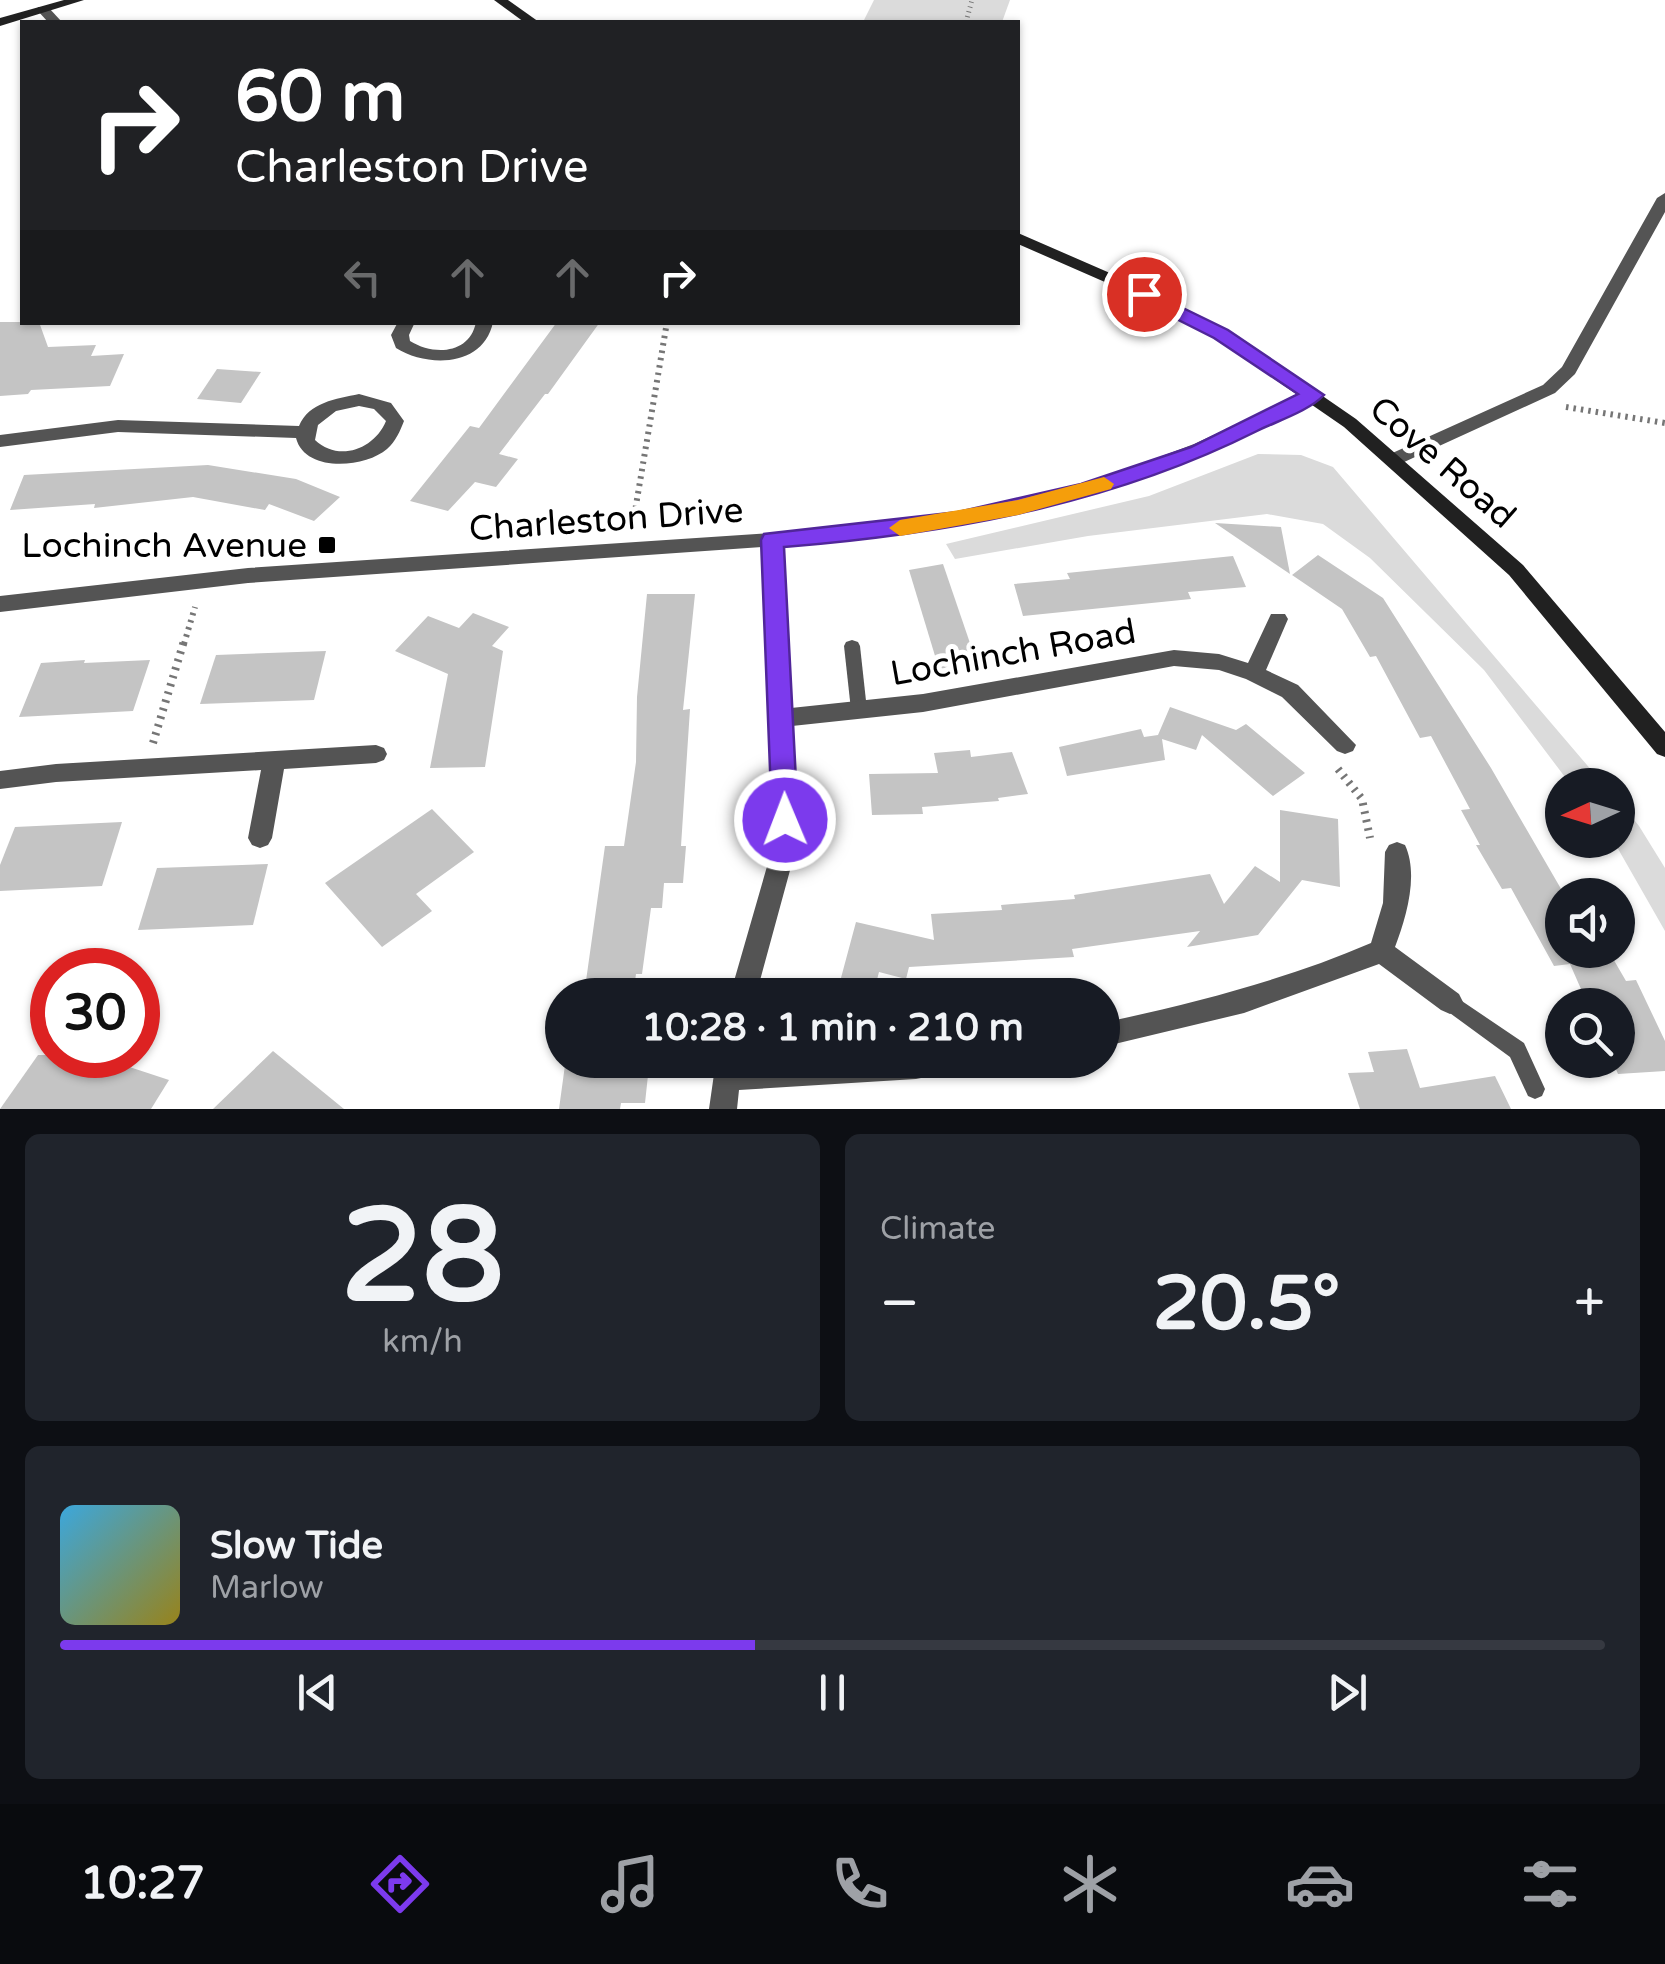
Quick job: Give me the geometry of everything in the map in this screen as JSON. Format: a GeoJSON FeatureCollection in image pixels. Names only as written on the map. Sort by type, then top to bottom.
{"type":"FeatureCollection","features":[{"type":"Feature","properties":{"kind":"street"},"geometry":{"type":"LineString","coordinates":[[0,22],[78,0]]}},
{"type":"Feature","properties":{"kind":"street"},"geometry":{"type":"LineString","coordinates":[[500,0],[529,20]]}},
{"type":"Feature","properties":{"kind":"street"},"geometry":{"type":"LineString","coordinates":[[42,10],[52,20]]}},
{"type":"Feature","properties":{"kind":"street"},"geometry":{"type":"LineString","coordinates":[[1395,459],[1549,389],[1570,370],[1665,198]]}},
{"type":"Feature","properties":{"kind":"street","name":"Cove Road"},"geometry":{"type":"LineString","coordinates":[[1020,239],[1221,334],[1314,395],[1395,459],[1516,570],[1665,748]]}},
{"type":"Feature","properties":{"kind":"street"},"geometry":{"type":"LineString","coordinates":[[405,325],[400,335],[402,344],[421,355],[435,357],[476,344],[484,335],[485,325]]}},
{"type":"Feature","properties":{"kind":"street","name":"Charleston Drive"},"geometry":{"type":"LineString","coordinates":[[0,604],[174,582],[878,532],[958,519],[1085,490],[1199,452],[1314,395]]}},
{"type":"Feature","properties":{"kind":"street"},"geometry":{"type":"LineString","coordinates":[[344,402],[384,406],[395,421],[387,440],[348,458],[333,458],[310,449],[304,432],[317,414],[344,402]]}},
{"type":"Feature","properties":{"kind":"street"},"geometry":{"type":"LineString","coordinates":[[0,441],[118,426],[304,432]]}},
{"type":"Feature","properties":{"kind":"street"},"geometry":{"type":"LineString","coordinates":[[748,978],[780,863],[785,820],[772,540]]}},
{"type":"Feature","properties":{"kind":"street"},"geometry":{"type":"LineString","coordinates":[[1254,673],[1278,619]]}},
{"type":"Feature","properties":{"kind":"street","name":"Lochinch Road"},"geometry":{"type":"LineString","coordinates":[[782,718],[922,703],[1134,662],[1174,658],[1218,662],[1290,690],[1335,749]]}},
{"type":"Feature","properties":{"kind":"street"},"geometry":{"type":"LineString","coordinates":[[0,780],[179,764],[376,754]]}},
{"type":"Feature","properties":{"kind":"street"},"geometry":{"type":"LineString","coordinates":[[260,838],[274,762]]}},
{"type":"Feature","properties":{"kind":"street"},"geometry":{"type":"LineString","coordinates":[[1120,1032],[1273,994],[1381,951],[1393,923],[1400,888],[1385,850]]}},
{"type":"Feature","properties":{"kind":"street"},"geometry":{"type":"LineString","coordinates":[[1381,951],[1450,1002]]}},
{"type":"Feature","properties":{"kind":"street"},"geometry":{"type":"LineString","coordinates":[[723,1109],[726,1078]]}},
{"type":"Feature","properties":{"kind":"lane"},"geometry":{"type":"LineString","coordinates":[[852,646],[859,710]]}},
{"type":"Feature","properties":{"kind":"lane"},"geometry":{"type":"LineString","coordinates":[[1450,1002],[1517,1050],[1535,1090]]}},
{"type":"Feature","properties":{"kind":"path"},"geometry":{"type":"LineString","coordinates":[[632,535],[667,325]]}},
{"type":"Feature","properties":{"kind":"path"},"geometry":{"type":"LineString","coordinates":[[1526,400],[1665,423]]}},
{"type":"Feature","properties":{"kind":"path"},"geometry":{"type":"LineString","coordinates":[[151,749],[197,600]]}},
{"type":"Feature","properties":{"kind":"path"},"geometry":{"type":"LineString","coordinates":[[1335,749],[1385,850]]}},
{"type":"Feature","properties":{"kind":"shaded area"},"geometry":{"type":"Polygon","coordinates":[[[874,0],[1010,0],[1003,20],[864,20],[874,0]]]}},
{"type":"Feature","properties":{"kind":"shaded area"},"geometry":{"type":"Polygon","coordinates":[[[1258,454],[1301,455],[1333,467],[1590,768],[1558,768],[1484,670],[1370,558],[1323,524],[1267,514],[1088,536],[955,559],[946,544],[1149,496],[1258,454]]]}},
{"type":"Feature","properties":{"kind":"shaded area"},"geometry":{"type":"Polygon","coordinates":[[[1635,821],[1665,868],[1665,931],[1635,878],[1623,858],[1635,858],[1635,821]]]}},
{"type":"Feature","properties":{"kind":"building"},"geometry":{"type":"Polygon","coordinates":[[[0,322],[40,325],[48,347],[96,345],[91,356],[124,354],[110,386],[31,390],[28,394],[0,396],[0,322]]]}},
{"type":"Feature","properties":{"kind":"building"},"geometry":{"type":"Polygon","coordinates":[[[555,325],[598,325],[499,454],[518,459],[496,487],[475,482],[448,511],[410,501],[470,426],[479,428],[555,325]]]}},
{"type":"Feature","properties":{"kind":"building"},"geometry":{"type":"Polygon","coordinates":[[[217,369],[261,372],[241,403],[197,399],[217,369]]]}},
{"type":"Feature","properties":{"kind":"building"},"geometry":{"type":"Polygon","coordinates":[[[208,465],[296,479],[340,497],[314,521],[269,504],[265,510],[193,497],[94,508],[95,504],[10,510],[24,475],[208,465]]]}},
{"type":"Feature","properties":{"kind":"building"},"geometry":{"type":"Polygon","coordinates":[[[1215,523],[1281,527],[1290,574],[1215,523]]]}},
{"type":"Feature","properties":{"kind":"building"},"geometry":{"type":"Polygon","coordinates":[[[1318,555],[1383,598],[1491,768],[1555,878],[1545,878],[1545,950],[1511,888],[1502,889],[1476,845],[1480,845],[1461,810],[1470,809],[1431,736],[1420,738],[1376,656],[1370,657],[1342,609],[1292,575],[1318,555]]]}},
{"type":"Feature","properties":{"kind":"building"},"geometry":{"type":"Polygon","coordinates":[[[1233,556],[1246,587],[1188,592],[1191,599],[1023,616],[1014,584],[1070,579],[1067,573],[1233,556]]]}},
{"type":"Feature","properties":{"kind":"building"},"geometry":{"type":"Polygon","coordinates":[[[943,564],[972,649],[972,663],[939,669],[909,570],[943,564]]]}},
{"type":"Feature","properties":{"kind":"building"},"geometry":{"type":"Polygon","coordinates":[[[647,594],[695,594],[683,710],[690,709],[681,846],[686,846],[683,883],[664,883],[662,908],[651,908],[642,974],[636,974],[635,978],[586,978],[605,846],[624,846],[636,762],[637,697],[647,594]]]}},
{"type":"Feature","properties":{"kind":"building"},"geometry":{"type":"Polygon","coordinates":[[[473,613],[509,627],[492,646],[503,651],[485,767],[430,768],[448,674],[395,651],[428,616],[459,628],[473,613]]]}},
{"type":"Feature","properties":{"kind":"building"},"geometry":{"type":"Polygon","coordinates":[[[326,651],[314,700],[200,704],[216,655],[326,651]]]}},
{"type":"Feature","properties":{"kind":"building"},"geometry":{"type":"Polygon","coordinates":[[[85,660],[84,663],[150,660],[133,711],[19,717],[41,663],[85,660]]]}},
{"type":"Feature","properties":{"kind":"building"},"geometry":{"type":"Polygon","coordinates":[[[1170,707],[1236,730],[1246,724],[1305,773],[1273,796],[1202,735],[1196,750],[1162,739],[1165,760],[1067,776],[1059,747],[1141,729],[1144,737],[1158,735],[1170,707]]]}},
{"type":"Feature","properties":{"kind":"building"},"geometry":{"type":"Polygon","coordinates":[[[970,750],[971,757],[1012,752],[1028,794],[998,798],[999,801],[922,807],[923,814],[872,815],[869,774],[938,773],[934,753],[970,750]]]}},
{"type":"Feature","properties":{"kind":"building"},"geometry":{"type":"Polygon","coordinates":[[[432,809],[474,852],[416,894],[432,911],[382,947],[325,883],[432,809]]]}},
{"type":"Feature","properties":{"kind":"building"},"geometry":{"type":"Polygon","coordinates":[[[1280,810],[1338,819],[1340,887],[1302,880],[1258,935],[1187,947],[1200,931],[1072,949],[1074,957],[909,967],[906,978],[879,972],[877,978],[841,978],[856,922],[934,940],[931,914],[1002,910],[1001,905],[1075,899],[1074,895],[1210,874],[1224,904],[1255,866],[1280,882],[1280,810]]]}},
{"type":"Feature","properties":{"kind":"building"},"geometry":{"type":"Polygon","coordinates":[[[122,822],[102,886],[0,891],[0,865],[15,827],[122,822]]]}},
{"type":"Feature","properties":{"kind":"building"},"geometry":{"type":"Polygon","coordinates":[[[268,864],[253,925],[138,930],[157,868],[268,864]]]}},
{"type":"Feature","properties":{"kind":"building"},"geometry":{"type":"Polygon","coordinates":[[[1572,968],[1618,968],[1626,981],[1636,980],[1665,1041],[1665,1071],[1635,1073],[1635,988],[1581,988],[1572,968]]]}},
{"type":"Feature","properties":{"kind":"building"},"geometry":{"type":"Polygon","coordinates":[[[1407,1049],[1420,1088],[1495,1076],[1511,1109],[1360,1109],[1348,1073],[1374,1072],[1368,1052],[1407,1049]]]}},
{"type":"Feature","properties":{"kind":"building"},"geometry":{"type":"Polygon","coordinates":[[[273,1051],[344,1109],[213,1109],[273,1051]]]}},
{"type":"Feature","properties":{"kind":"building"},"geometry":{"type":"Polygon","coordinates":[[[30,1066],[30,1078],[169,1080],[151,1109],[0,1109],[30,1066]]]}},
{"type":"Feature","properties":{"kind":"building"},"geometry":{"type":"Polygon","coordinates":[[[563,1078],[648,1078],[645,1103],[621,1103],[620,1109],[559,1109],[563,1078]]]}},
{"type":"Feature","properties":{"kind":"slow traffic"},"geometry":{"type":"LineString","coordinates":[[900,528],[1018,507],[1104,484]]}},
{"type":"Feature","properties":{"kind":"place","name":"Lochinch Avenue"},"geometry":{"type":"Point","coordinates":[327,545]}},
{"type":"Feature","properties":{"kind":"route"},"geometry":{"type":"LineString","coordinates":[[785,820],[772,540],[878,532],[1018,507],[1085,490],[1199,452],[1314,395],[1221,334],[1144,294]]}}]}
